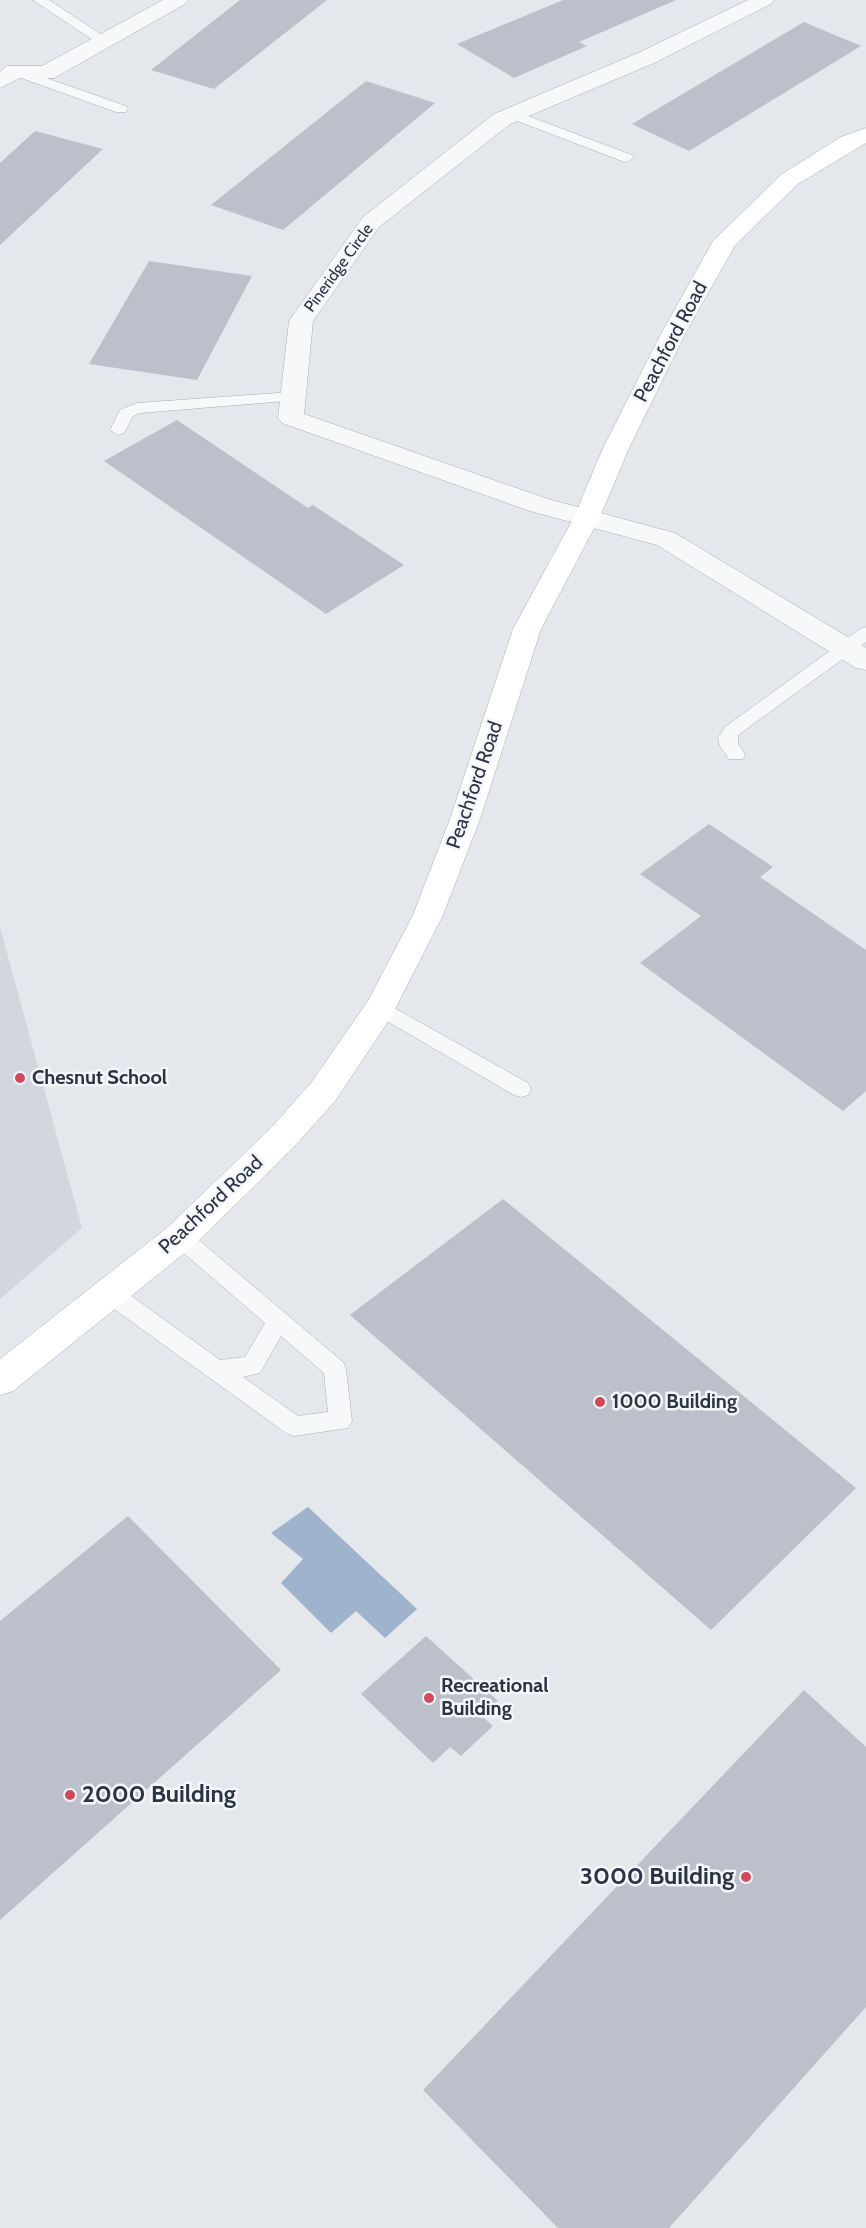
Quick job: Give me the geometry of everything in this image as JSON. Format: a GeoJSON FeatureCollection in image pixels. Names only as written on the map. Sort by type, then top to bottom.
{"type":"FeatureCollection","features":[{"type":"Feature","properties":{"kind":"street"},"geometry":{"type":"LineString","coordinates":[[7,76],[46,73],[178,0]]}},
{"type":"Feature","properties":{"kind":"street","name":"Pineridge Circle"},"geometry":{"type":"LineString","coordinates":[[587,517],[530,501],[291,418],[301,321],[371,222],[502,119],[646,57],[764,0]]}},
{"type":"Feature","properties":{"kind":"street","name":"Peachford Road"},"geometry":{"type":"LineString","coordinates":[[0,1380],[180,1237],[288,1131],[323,1092],[381,1008],[428,915],[465,819],[527,629],[587,517],[616,448],[657,364],[725,241],[790,179],[849,142],[866,135]]}},
{"type":"Feature","properties":{"kind":"street"},"geometry":{"type":"LineString","coordinates":[[587,517],[666,539],[859,647]]}},
{"type":"Feature","properties":{"kind":"lane"},"geometry":{"type":"LineString","coordinates":[[40,0],[104,41]]}},
{"type":"Feature","properties":{"kind":"lane"},"geometry":{"type":"LineString","coordinates":[[7,76],[121,109]]}},
{"type":"Feature","properties":{"kind":"lane"},"geometry":{"type":"LineString","coordinates":[[512,114],[627,158]]}},
{"type":"Feature","properties":{"kind":"lane"},"geometry":{"type":"LineString","coordinates":[[118,430],[126,413],[137,408],[292,397]]}},
{"type":"Feature","properties":{"kind":"lane"},"geometry":{"type":"LineString","coordinates":[[736,754],[729,746],[727,738],[731,731],[859,647]]}},
{"type":"Feature","properties":{"kind":"lane"},"geometry":{"type":"LineString","coordinates":[[381,1008],[521,1089]]}},
{"type":"Feature","properties":{"kind":"lane"},"geometry":{"type":"LineString","coordinates":[[111,1294],[294,1426],[340,1421],[335,1369],[180,1237]]}},
{"type":"Feature","properties":{"kind":"lane"},"geometry":{"type":"LineString","coordinates":[[215,1370],[252,1366],[278,1322]]}},
{"type":"Feature","properties":{"kind":"shaded area","name":"Chesnut School"},"geometry":{"type":"Polygon","coordinates":[[[0,927],[82,1228],[0,1299],[0,927]]]}},
{"type":"Feature","properties":{"kind":"water"},"geometry":{"type":"Polygon","coordinates":[[[308,1507],[417,1609],[385,1638],[356,1611],[331,1633],[281,1583],[303,1559],[271,1533],[308,1507]]]}},
{"type":"Feature","properties":{"kind":"building"},"geometry":{"type":"Polygon","coordinates":[[[240,0],[327,0],[214,89],[151,70],[240,0]]]}},
{"type":"Feature","properties":{"kind":"building"},"geometry":{"type":"Polygon","coordinates":[[[563,0],[676,0],[579,42],[587,46],[514,78],[457,44],[563,0]]]}},
{"type":"Feature","properties":{"kind":"building"},"geometry":{"type":"Polygon","coordinates":[[[804,22],[861,46],[689,151],[632,124],[804,22]]]}},
{"type":"Feature","properties":{"kind":"building"},"geometry":{"type":"Polygon","coordinates":[[[366,81],[435,103],[283,230],[211,205],[366,81]]]}},
{"type":"Feature","properties":{"kind":"building"},"geometry":{"type":"Polygon","coordinates":[[[35,131],[103,149],[0,245],[0,163],[35,131]]]}},
{"type":"Feature","properties":{"kind":"building"},"geometry":{"type":"Polygon","coordinates":[[[149,261],[252,276],[197,380],[89,364],[149,261]]]}},
{"type":"Feature","properties":{"kind":"building"},"geometry":{"type":"Polygon","coordinates":[[[177,420],[308,508],[313,505],[404,565],[326,614],[104,461],[177,420]]]}},
{"type":"Feature","properties":{"kind":"building"},"geometry":{"type":"Polygon","coordinates":[[[709,824],[773,867],[760,877],[866,950],[866,1091],[843,1111],[640,963],[701,916],[640,874],[709,824]]]}},
{"type":"Feature","properties":{"kind":"building","name":"1000 Building"},"geometry":{"type":"Polygon","coordinates":[[[503,1199],[856,1488],[711,1630],[350,1315],[503,1199]]]}},
{"type":"Feature","properties":{"kind":"building","name":"2000 Building"},"geometry":{"type":"Polygon","coordinates":[[[128,1516],[281,1670],[0,1920],[0,1621],[128,1516]]]}},
{"type":"Feature","properties":{"kind":"building","name":"Recreational Building"},"geometry":{"type":"Polygon","coordinates":[[[426,1636],[498,1701],[483,1717],[493,1726],[461,1756],[450,1747],[433,1763],[361,1694],[426,1636]]]}},
{"type":"Feature","properties":{"kind":"building","name":"3000 Building"},"geometry":{"type":"Polygon","coordinates":[[[804,1690],[866,1747],[866,2007],[669,2228],[558,2228],[423,2090],[804,1690]]]}},
{"type":"Feature","properties":{"kind":"place","name":"Chesnut School"},"geometry":{"type":"Point","coordinates":[20,1078]}},
{"type":"Feature","properties":{"kind":"place","name":"1000 Building"},"geometry":{"type":"Point","coordinates":[600,1402]}},
{"type":"Feature","properties":{"kind":"place","name":"Recreational Building"},"geometry":{"type":"Point","coordinates":[429,1698]}},
{"type":"Feature","properties":{"kind":"place","name":"2000 Building"},"geometry":{"type":"Point","coordinates":[70,1795]}},
{"type":"Feature","properties":{"kind":"place","name":"3000 Building"},"geometry":{"type":"Point","coordinates":[746,1877]}}]}
